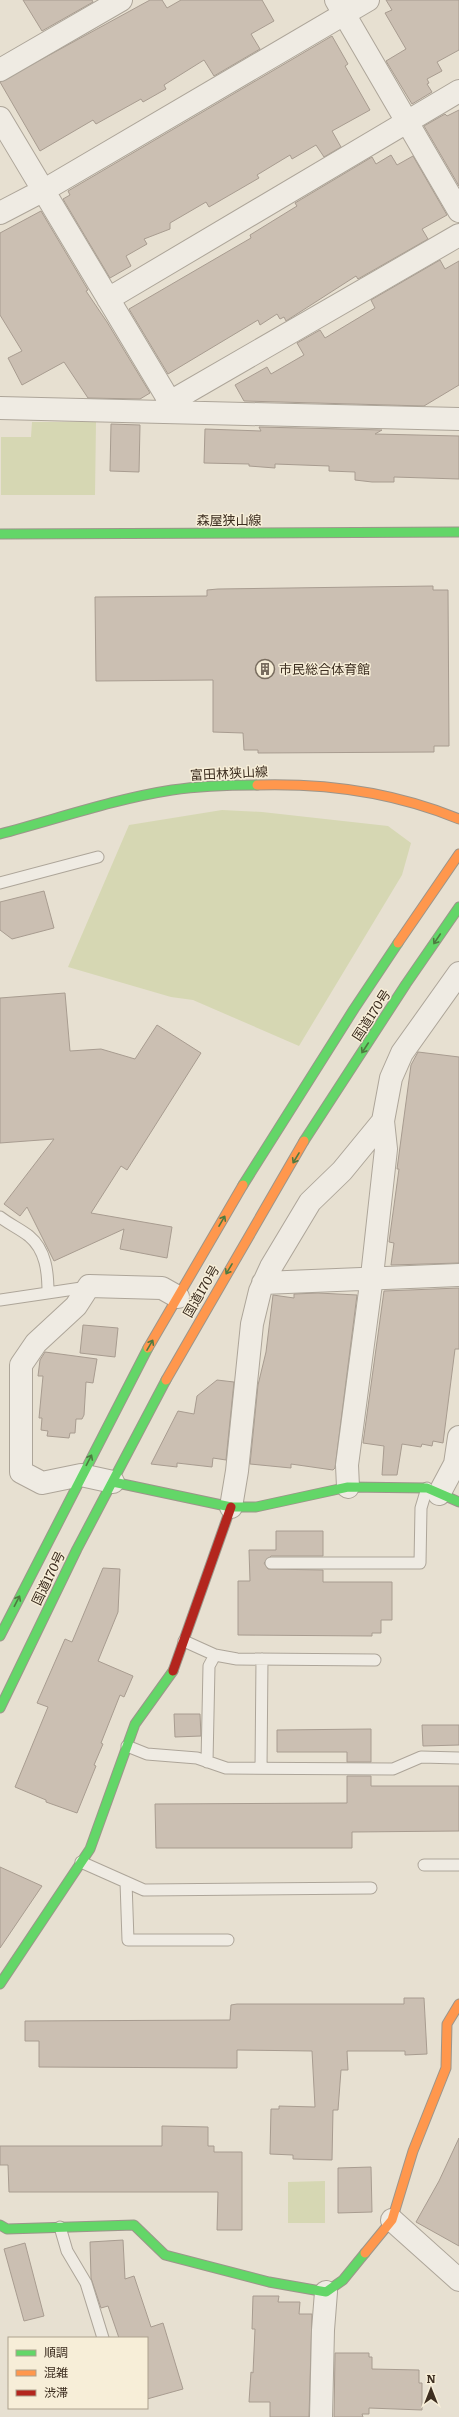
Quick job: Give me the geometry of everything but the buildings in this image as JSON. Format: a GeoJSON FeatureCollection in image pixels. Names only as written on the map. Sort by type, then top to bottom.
{"type":"FeatureCollection","features":[{"type":"Feature","properties":{"kind":"main road","name":"森屋狭山線"},"geometry":{"type":"LineString","coordinates":[[0,534],[459,532]]}},
{"type":"Feature","properties":{"kind":"main road","name":"富田林狭山線"},"geometry":{"type":"LineString","coordinates":[[0,834],[160,792],[190,787],[289,783],[357,789],[426,806],[459,819]]}},
{"type":"Feature","properties":{"kind":"main road","name":"国道170号"},"geometry":{"type":"LineString","coordinates":[[0,1636],[81,1475],[178,1297],[285,1116],[354,1008],[459,854]]}},
{"type":"Feature","properties":{"kind":"main road","name":"国道170号"},"geometry":{"type":"LineString","coordinates":[[0,1708],[77,1549],[184,1348],[232,1263],[356,1062],[459,907]]}},
{"type":"Feature","properties":{"kind":"main road"},"geometry":{"type":"LineString","coordinates":[[113,1482],[231,1507],[256,1507],[348,1488],[442,1495]]}},
{"type":"Feature","properties":{"kind":"main road"},"geometry":{"type":"LineString","coordinates":[[0,1984],[90,1849],[135,1724],[171,1676],[231,1507]]}},
{"type":"Feature","properties":{"kind":"main road"},"geometry":{"type":"LineString","coordinates":[[0,2225],[7,2229],[134,2225],[165,2255],[269,2282],[326,2292],[343,2280],[392,2220],[413,2151],[446,2068],[447,2024],[459,2004]]}},
{"type":"Feature","properties":{"kind":"main road"},"geometry":{"type":"LineString","coordinates":[[447,2054],[459,2054]]}},
{"type":"Feature","properties":{"kind":"street"},"geometry":{"type":"LineString","coordinates":[[0,70],[121,0]]}},
{"type":"Feature","properties":{"kind":"street"},"geometry":{"type":"LineString","coordinates":[[0,213],[43,190],[340,7],[368,0]]}},
{"type":"Feature","properties":{"kind":"street"},"geometry":{"type":"LineString","coordinates":[[340,7],[459,211]]}},
{"type":"Feature","properties":{"kind":"street"},"geometry":{"type":"LineString","coordinates":[[108,299],[459,91]]}},
{"type":"Feature","properties":{"kind":"street"},"geometry":{"type":"LineString","coordinates":[[0,118],[108,299],[169,407]]}},
{"type":"Feature","properties":{"kind":"street"},"geometry":{"type":"LineString","coordinates":[[169,407],[459,235]]}},
{"type":"Feature","properties":{"kind":"street"},"geometry":{"type":"LineString","coordinates":[[0,408],[169,407],[459,419]]}},
{"type":"Feature","properties":{"kind":"street"},"geometry":{"type":"LineString","coordinates":[[348,1488],[347,1464],[372,1278],[386,1149],[383,1121],[391,1078],[402,1053],[459,973]]}},
{"type":"Feature","properties":{"kind":"street"},"geometry":{"type":"LineString","coordinates":[[231,1507],[237,1471],[252,1324],[263,1283],[310,1202],[342,1171],[383,1121]]}},
{"type":"Feature","properties":{"kind":"street"},"geometry":{"type":"LineString","coordinates":[[263,1283],[459,1275]]}},
{"type":"Feature","properties":{"kind":"street"},"geometry":{"type":"LineString","coordinates":[[113,1482],[81,1475],[42,1483],[20,1472],[21,1365],[36,1343],[76,1306],[89,1286],[162,1288],[178,1297]]}},
{"type":"Feature","properties":{"kind":"street"},"geometry":{"type":"LineString","coordinates":[[442,1495],[455,1464],[459,1437]]}},
{"type":"Feature","properties":{"kind":"street"},"geometry":{"type":"LineString","coordinates":[[392,2220],[459,2280]]}},
{"type":"Feature","properties":{"kind":"street"},"geometry":{"type":"LineString","coordinates":[[321,2417],[323,2330],[326,2292]]}},
{"type":"Feature","properties":{"kind":"lane"},"geometry":{"type":"LineString","coordinates":[[0,883],[98,857]]}},
{"type":"Feature","properties":{"kind":"lane"},"geometry":{"type":"LineString","coordinates":[[0,1217],[28,1235],[36,1245],[48,1267],[48,1293]]}},
{"type":"Feature","properties":{"kind":"lane"},"geometry":{"type":"LineString","coordinates":[[0,1300],[89,1286]]}},
{"type":"Feature","properties":{"kind":"lane"},"geometry":{"type":"LineString","coordinates":[[271,1563],[420,1563],[421,1508],[442,1495]]}},
{"type":"Feature","properties":{"kind":"lane"},"geometry":{"type":"LineString","coordinates":[[184,1641],[215,1655],[237,1659],[375,1660]]}},
{"type":"Feature","properties":{"kind":"lane"},"geometry":{"type":"LineString","coordinates":[[207,1762],[209,1666],[215,1655]]}},
{"type":"Feature","properties":{"kind":"lane"},"geometry":{"type":"LineString","coordinates":[[261,1768],[262,1659]]}},
{"type":"Feature","properties":{"kind":"lane"},"geometry":{"type":"LineString","coordinates":[[127,1746],[147,1754],[197,1758],[226,1768],[393,1769],[421,1757],[459,1758]]}},
{"type":"Feature","properties":{"kind":"lane"},"geometry":{"type":"LineString","coordinates":[[81,1862],[144,1890],[371,1888]]}},
{"type":"Feature","properties":{"kind":"lane"},"geometry":{"type":"LineString","coordinates":[[424,1865],[459,1865]]}},
{"type":"Feature","properties":{"kind":"lane"},"geometry":{"type":"LineString","coordinates":[[126,1882],[128,1940],[228,1940]]}},
{"type":"Feature","properties":{"kind":"lane"},"geometry":{"type":"LineString","coordinates":[[60,2228],[66,2251],[86,2283],[103,2337]]}},
{"type":"Feature","properties":{"kind":"green space"},"geometry":{"type":"Polygon","coordinates":[[[32,422],[96,422],[95,495],[1,495],[1,437],[31,437],[32,422]]]}},
{"type":"Feature","properties":{"kind":"green space"},"geometry":{"type":"Polygon","coordinates":[[[222,810],[262,812],[388,826],[411,843],[402,875],[299,1046],[193,1000],[171,997],[68,967],[129,825],[222,810]]]}},
{"type":"Feature","properties":{"kind":"green space"},"geometry":{"type":"Polygon","coordinates":[[[325,2181],[325,2223],[288,2223],[288,2182],[325,2181]]]}},
{"type":"Feature","properties":{"kind":"traffic: fast"},"geometry":{"type":"LineString","coordinates":[[0,534],[459,532]]}},
{"type":"Feature","properties":{"kind":"traffic: fast"},"geometry":{"type":"LineString","coordinates":[[0,834],[107,804],[150,794],[193,788],[257,785]]}},
{"type":"Feature","properties":{"kind":"traffic: fast"},"geometry":{"type":"LineString","coordinates":[[304,1141],[406,984],[459,907]]}},
{"type":"Feature","properties":{"kind":"traffic: fast"},"geometry":{"type":"LineString","coordinates":[[243,1185],[354,1009],[398,943]]}},
{"type":"Feature","properties":{"kind":"traffic: fast"},"geometry":{"type":"LineString","coordinates":[[0,1636],[148,1348]]}},
{"type":"Feature","properties":{"kind":"traffic: fast"},"geometry":{"type":"LineString","coordinates":[[0,1708],[77,1549],[166,1380]]}},
{"type":"Feature","properties":{"kind":"traffic: fast"},"geometry":{"type":"LineString","coordinates":[[113,1482],[231,1507],[256,1507],[348,1487],[427,1488],[459,1502]]}},
{"type":"Feature","properties":{"kind":"traffic: fast"},"geometry":{"type":"LineString","coordinates":[[0,1984],[90,1849],[135,1724],[173,1671]]}},
{"type":"Feature","properties":{"kind":"traffic: fast"},"geometry":{"type":"LineString","coordinates":[[0,2225],[7,2229],[134,2225],[165,2255],[269,2282],[326,2292],[343,2280],[365,2253]]}},
{"type":"Feature","properties":{"kind":"traffic: slow"},"geometry":{"type":"LineString","coordinates":[[257,785],[309,786],[360,791],[410,802],[459,819]]}},
{"type":"Feature","properties":{"kind":"traffic: slow"},"geometry":{"type":"LineString","coordinates":[[398,943],[459,854]]}},
{"type":"Feature","properties":{"kind":"traffic: slow"},"geometry":{"type":"LineString","coordinates":[[166,1380],[304,1141]]}},
{"type":"Feature","properties":{"kind":"traffic: slow"},"geometry":{"type":"LineString","coordinates":[[148,1348],[243,1185]]}},
{"type":"Feature","properties":{"kind":"traffic: slow"},"geometry":{"type":"LineString","coordinates":[[365,2253],[392,2220],[413,2151],[446,2068],[447,2024],[459,2004]]}},
{"type":"Feature","properties":{"kind":"traffic: jam"},"geometry":{"type":"LineString","coordinates":[[173,1671],[231,1507]]}},
{"type":"Feature","properties":{"kind":"place","name":"市民総合体育館"},"geometry":{"type":"Point","coordinates":[265,669]}}]}
